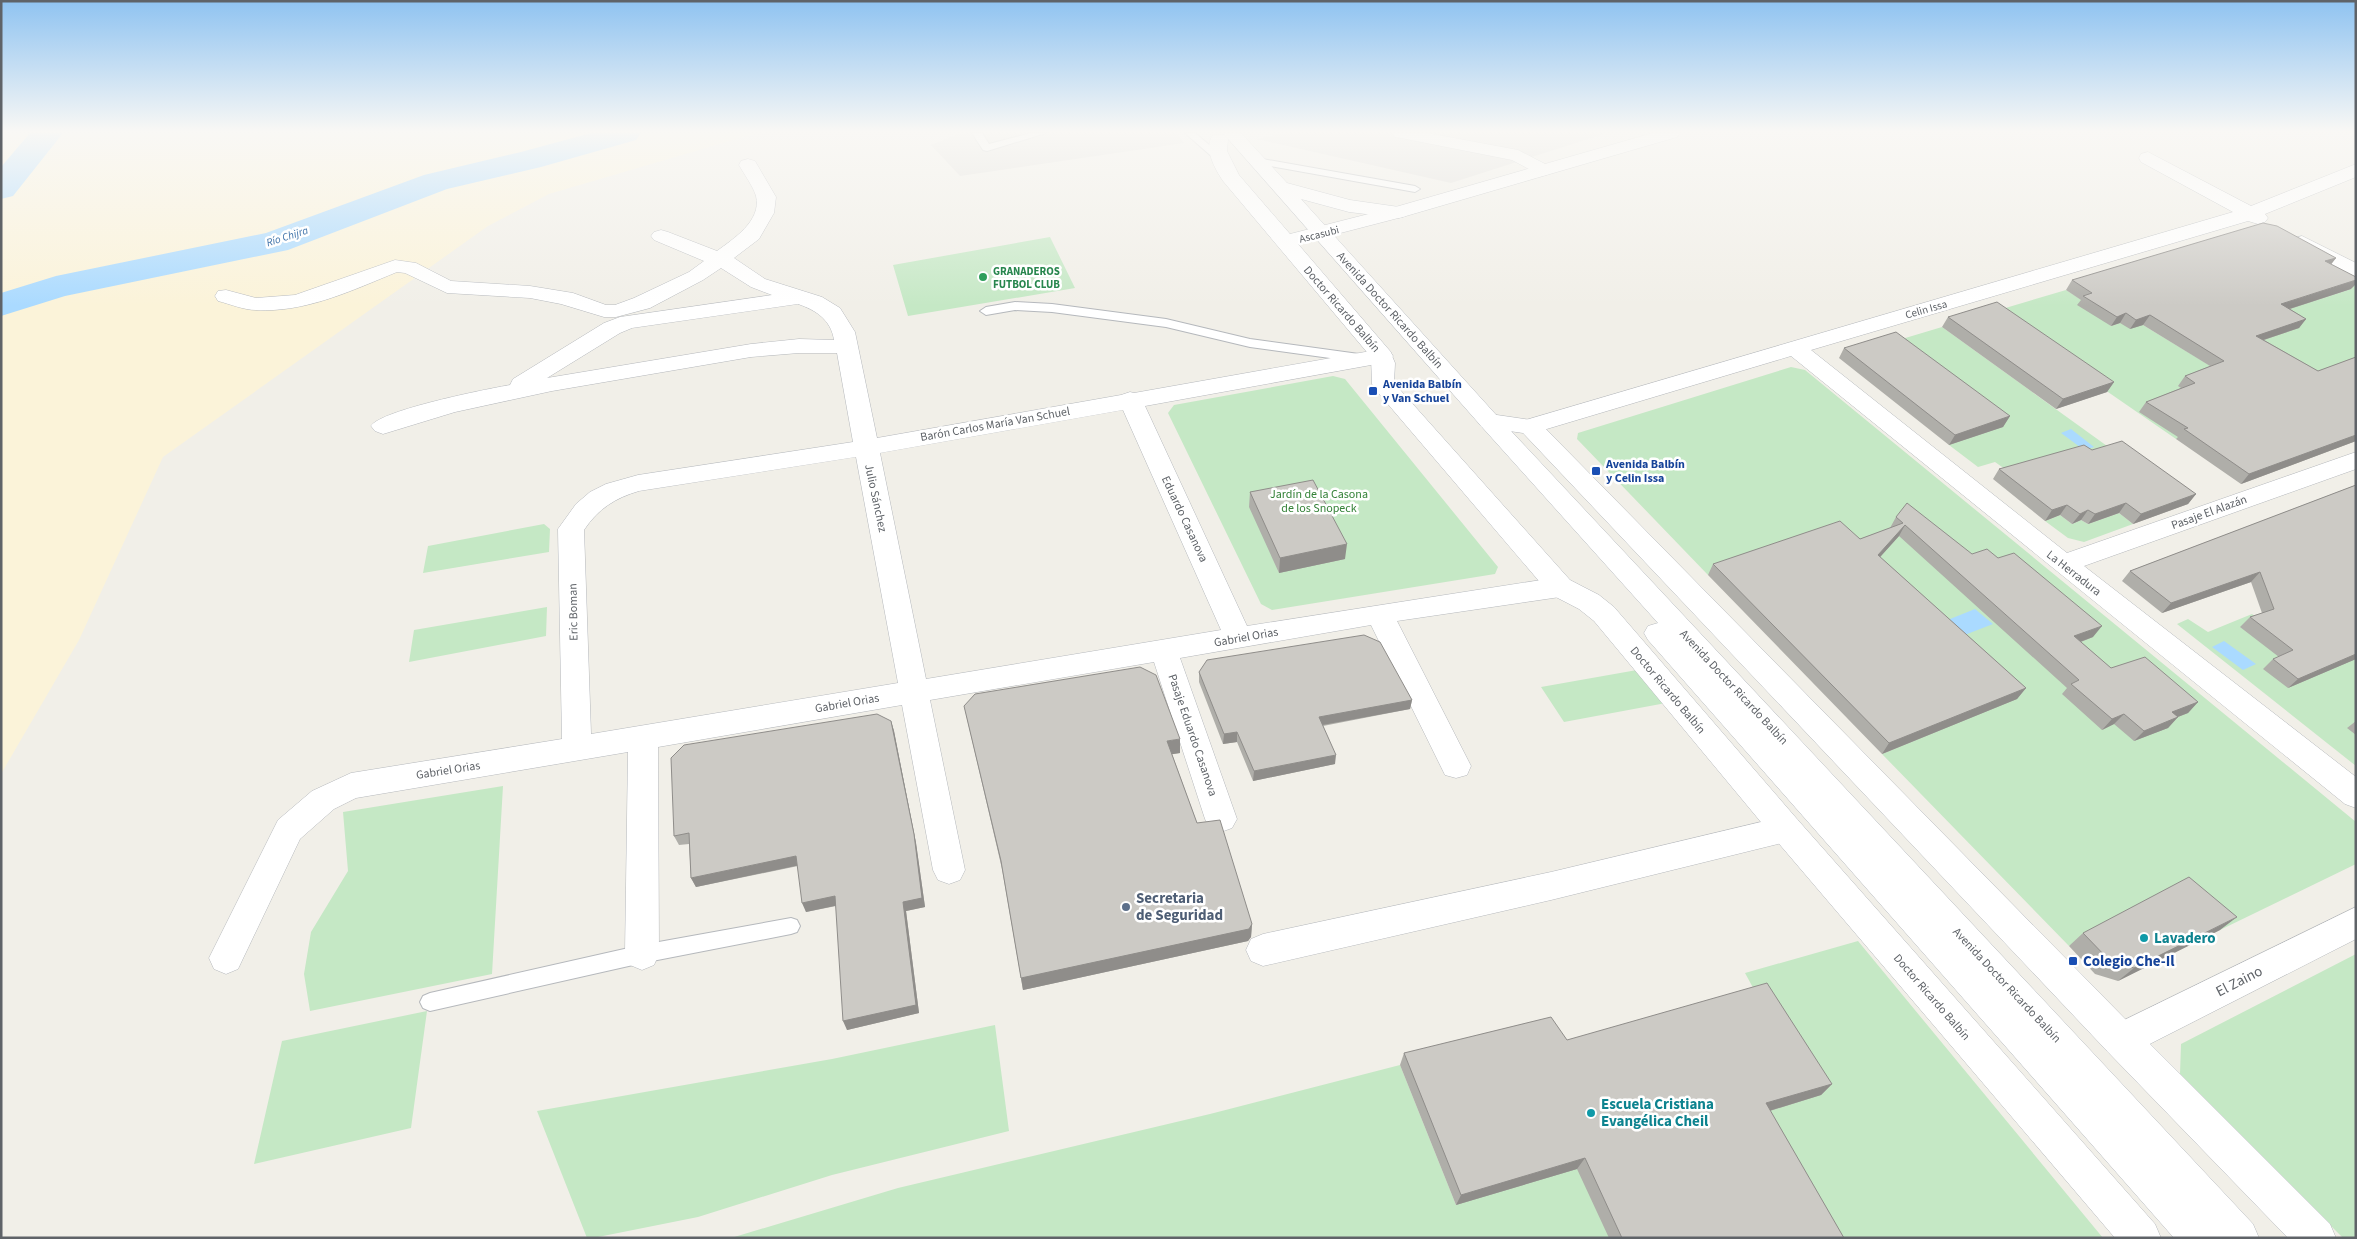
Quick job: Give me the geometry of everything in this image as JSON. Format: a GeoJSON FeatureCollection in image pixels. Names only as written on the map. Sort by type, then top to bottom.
{"type":"FeatureCollection","features":[{"type":"Feature","properties":{"kind":"street"},"geometry":{"type":"LineString","coordinates":[[509,391],[612,328],[622,317],[642,303],[696,276],[752,234],[764,213],[766,197],[763,191]]}},
{"type":"Feature","properties":{"kind":"street","name":"Avenida Doctor Ricardo Balbín"},"geometry":{"type":"LineString","coordinates":[[1264,191],[2200,1238]]}},
{"type":"Feature","properties":{"kind":"street","name":"Avenida Doctor Ricardo Balbín"},"geometry":{"type":"LineString","coordinates":[[1282,191],[1304,238],[1490,422],[2239,1238]]}},
{"type":"Feature","properties":{"kind":"street"},"geometry":{"type":"LineString","coordinates":[[1294,191],[1349,206],[1399,212]]}},
{"type":"Feature","properties":{"kind":"street","name":"Ascasubi"},"geometry":{"type":"LineString","coordinates":[[1304,238],[1471,191]]}},
{"type":"Feature","properties":{"kind":"street"},"geometry":{"type":"LineString","coordinates":[[2207,191],[2356,271]]}},
{"type":"Feature","properties":{"kind":"street","name":"Celin Issa"},"geometry":{"type":"LineString","coordinates":[[1490,422],[1530,426],[2249,214],[2305,191]]}},
{"type":"Feature","properties":{"kind":"street","name":"Julio Sánchez"},"geometry":{"type":"LineString","coordinates":[[661,236],[719,259],[758,283],[801,297],[832,313],[844,332],[950,870]]}},
{"type":"Feature","properties":{"kind":"street","name":"Doctor Ricardo Balbín"},"geometry":{"type":"LineString","coordinates":[[1304,238],[1373,357],[1385,369],[1383,376],[1384,384],[1560,587],[1589,602],[1604,614],[1786,829],[2141,1238]]}},
{"type":"Feature","properties":{"kind":"street"},"geometry":{"type":"LineString","coordinates":[[226,296],[255,304],[297,301],[341,287],[394,266],[409,267],[446,287],[530,292],[565,298],[622,317],[801,297]]}},
{"type":"Feature","properties":{"kind":"street"},"geometry":{"type":"LineString","coordinates":[[383,426],[418,414],[509,391],[772,348],[819,344],[847,348]]}},
{"type":"Feature","properties":{"kind":"street","name":"La Herradura"},"geometry":{"type":"LineString","coordinates":[[1794,348],[2063,564],[2356,795]]}},
{"type":"Feature","properties":{"kind":"street","name":"Barón Carlos María Van Schuel"},"geometry":{"type":"LineString","coordinates":[[607,492],[638,483],[866,448],[1373,357]]}},
{"type":"Feature","properties":{"kind":"street","name":"Eduardo Casanova"},"geometry":{"type":"LineString","coordinates":[[1130,400],[1239,638]]}},
{"type":"Feature","properties":{"kind":"street"},"geometry":{"type":"LineString","coordinates":[[1530,426],[2121,1040],[2316,1238]]}},
{"type":"Feature","properties":{"kind":"street","name":"Pasaje El Alazán"},"geometry":{"type":"LineString","coordinates":[[2063,564],[2356,460]]}},
{"type":"Feature","properties":{"kind":"street","name":"Eric Boman"},"geometry":{"type":"LineString","coordinates":[[577,749],[571,529],[586,507],[607,492]]}},
{"type":"Feature","properties":{"kind":"street","name":"Gabriel Orias"},"geometry":{"type":"LineString","coordinates":[[226,958],[289,830],[323,800],[350,786],[643,738],[916,690],[1164,651],[1379,614],[1560,587]]}},
{"type":"Feature","properties":{"kind":"street"},"geometry":{"type":"LineString","coordinates":[[1379,614],[1456,766]]}},
{"type":"Feature","properties":{"kind":"street","name":"Pasaje Eduardo Casanova"},"geometry":{"type":"LineString","coordinates":[[1164,651],[1221,819]]}},
{"type":"Feature","properties":{"kind":"street"},"geometry":{"type":"LineString","coordinates":[[642,954],[643,738]]}},
{"type":"Feature","properties":{"kind":"street"},"geometry":{"type":"LineString","coordinates":[[1263,950],[1550,886],[1786,829]]}},
{"type":"Feature","properties":{"kind":"street","name":"El Zaino"},"geometry":{"type":"LineString","coordinates":[[2121,1040],[2356,922]]}},
{"type":"Feature","properties":{"kind":"lane"},"geometry":{"type":"LineString","coordinates":[[986,310],[1015,306],[1052,308],[1166,323],[1250,344],[1373,357]]}},
{"type":"Feature","properties":{"kind":"lane"},"geometry":{"type":"LineString","coordinates":[[430,1002],[642,954],[791,926]]}},
{"type":"Feature","properties":{"kind":"green space","name":"GRANADEROS FUTBOL CLUB"},"geometry":{"type":"Polygon","coordinates":[[[1050,237],[1075,288],[908,316],[893,265],[1050,237]]]}},
{"type":"Feature","properties":{"kind":"green space"},"geometry":{"type":"Polygon","coordinates":[[[2232,240],[2317,300],[2351,289],[2356,282],[2356,363],[2310,381],[2248,345],[2298,328],[2232,240]]]}},
{"type":"Feature","properties":{"kind":"green space"},"geometry":{"type":"Polygon","coordinates":[[[2066,290],[2086,303],[2111,326],[2120,323],[2143,325],[2270,402],[2176,439],[1992,312],[2066,290]]]}},
{"type":"Feature","properties":{"kind":"green space"},"geometry":{"type":"Polygon","coordinates":[[[1942,327],[2114,451],[2019,479],[1995,462],[1978,467],[1949,445],[1892,342],[1942,327]]]}},
{"type":"Feature","properties":{"kind":"green space"},"geometry":{"type":"Polygon","coordinates":[[[1791,367],[1805,370],[2356,822],[2356,864],[2220,930],[2174,891],[2069,946],[1882,754],[2017,698],[1834,532],[1708,575],[1577,439],[1578,433],[1791,367]]]}},
{"type":"Feature","properties":{"kind":"green space","name":"Jardín de la Casona de los Snopeck"},"geometry":{"type":"Polygon","coordinates":[[[1333,376],[1345,379],[1498,567],[1495,574],[1272,610],[1261,604],[1168,413],[1174,405],[1333,376]]]}},
{"type":"Feature","properties":{"kind":"green space"},"geometry":{"type":"Polygon","coordinates":[[[2119,513],[2133,524],[2084,542],[2068,538],[2045,521],[2060,515],[2072,524],[2081,520],[2088,524],[2119,513]]]}},
{"type":"Feature","properties":{"kind":"green space"},"geometry":{"type":"Polygon","coordinates":[[[544,524],[550,529],[549,552],[423,573],[428,546],[544,524]]]}},
{"type":"Feature","properties":{"kind":"green space"},"geometry":{"type":"Polygon","coordinates":[[[547,607],[546,636],[409,662],[414,630],[547,607]]]}},
{"type":"Feature","properties":{"kind":"green space"},"geometry":{"type":"Polygon","coordinates":[[[2252,614],[2274,631],[2356,659],[2356,766],[2177,624],[2188,619],[2208,632],[2252,614]]]}},
{"type":"Feature","properties":{"kind":"green space"},"geometry":{"type":"Polygon","coordinates":[[[1637,670],[1666,703],[1564,722],[1541,687],[1637,670]]]}},
{"type":"Feature","properties":{"kind":"green space"},"geometry":{"type":"Polygon","coordinates":[[[503,786],[492,974],[310,1011],[304,974],[311,932],[348,871],[343,812],[503,786]]]}},
{"type":"Feature","properties":{"kind":"green space"},"geometry":{"type":"Polygon","coordinates":[[[1858,941],[2103,1238],[731,1238],[898,1188],[1210,1114],[1400,1065],[1456,1205],[1757,995],[1745,973],[1858,941]]]}},
{"type":"Feature","properties":{"kind":"green space"},"geometry":{"type":"Polygon","coordinates":[[[2356,954],[2356,1238],[2343,1238],[2180,1074],[2181,1044],[2356,954]]]}},
{"type":"Feature","properties":{"kind":"green space"},"geometry":{"type":"Polygon","coordinates":[[[427,1011],[411,1128],[254,1164],[282,1041],[427,1011]]]}},
{"type":"Feature","properties":{"kind":"green space"},"geometry":{"type":"Polygon","coordinates":[[[995,1025],[1009,1131],[832,1175],[698,1217],[593,1238],[587,1238],[537,1111],[832,1059],[995,1025]]]}},
{"type":"Feature","properties":{"kind":"sand"},"geometry":{"type":"Polygon","coordinates":[[[1,191],[560,191],[549,194],[488,226],[163,457],[79,640],[1,774],[1,191]]]}},
{"type":"Feature","properties":{"kind":"water"},"geometry":{"type":"Polygon","coordinates":[[[2071,429],[2094,447],[2084,450],[2061,433],[2071,429]]]}},
{"type":"Feature","properties":{"kind":"water"},"geometry":{"type":"Polygon","coordinates":[[[1975,609],[1993,624],[1962,636],[1945,621],[1975,609]]]}},
{"type":"Feature","properties":{"kind":"water"},"geometry":{"type":"Polygon","coordinates":[[[2224,641],[2256,664],[2243,670],[2212,647],[2224,641]]]}},
{"type":"Feature","properties":{"kind":"building"},"geometry":{"type":"Polygon","coordinates":[[[2263,223],[2277,226],[2336,258],[2325,261],[2356,277],[2356,280],[2281,304],[2306,319],[2256,336],[2318,371],[2356,357],[2356,435],[2249,474],[2184,429],[2188,428],[2146,402],[2195,383],[2185,376],[2224,361],[2150,315],[2136,320],[2126,313],[2117,317],[2083,296],[2092,293],[2072,280],[2263,223]]]}},
{"type":"Feature","properties":{"kind":"building"},"geometry":{"type":"Polygon","coordinates":[[[1997,302],[2114,382],[2063,399],[1948,317],[1997,302]]]}},
{"type":"Feature","properties":{"kind":"building"},"geometry":{"type":"Polygon","coordinates":[[[1896,332],[2010,416],[1955,435],[1844,348],[1896,332]]]}},
{"type":"Feature","properties":{"kind":"building"},"geometry":{"type":"Polygon","coordinates":[[[2122,441],[2196,494],[2141,514],[2126,503],[2095,514],[2088,510],[2080,514],[2067,505],[2052,510],[1999,469],[2084,445],[2092,450],[2122,441]]]}},
{"type":"Feature","properties":{"kind":"building"},"geometry":{"type":"Polygon","coordinates":[[[1313,480],[1347,544],[1280,558],[1250,492],[1313,480]]]}},
{"type":"Feature","properties":{"kind":"building"},"geometry":{"type":"Polygon","coordinates":[[[2356,485],[2356,654],[2298,679],[2273,659],[2293,650],[2250,617],[2274,609],[2260,572],[2171,603],[2130,571],[2356,485]]]}},
{"type":"Feature","properties":{"kind":"building"},"geometry":{"type":"Polygon","coordinates":[[[1907,503],[1972,554],[1987,549],[1998,558],[2014,553],[2102,626],[2074,636],[2111,668],[2145,657],[2198,702],[2172,712],[2178,717],[2144,731],[2124,714],[2112,719],[2071,684],[2079,680],[1905,525],[1878,555],[2026,688],[1889,743],[1713,564],[1840,521],[1860,539],[1903,523],[1896,517],[1907,503]]]}},
{"type":"Feature","properties":{"kind":"building"},"geometry":{"type":"Polygon","coordinates":[[[1364,635],[1380,642],[1412,700],[1319,717],[1336,755],[1254,771],[1237,732],[1224,734],[1199,672],[1207,660],[1364,635]]]}},
{"type":"Feature","properties":{"kind":"building"},"geometry":{"type":"Polygon","coordinates":[[[1140,667],[1156,675],[1180,739],[1167,741],[1197,823],[1220,820],[1252,924],[1249,929],[1021,978],[1001,861],[964,706],[975,694],[1140,667]]]}},
{"type":"Feature","properties":{"kind":"building"},"geometry":{"type":"Polygon","coordinates":[[[877,714],[891,721],[914,834],[922,898],[903,902],[916,1005],[843,1021],[835,896],[802,903],[796,856],[691,878],[689,833],[674,836],[671,758],[684,745],[877,714]]]}},
{"type":"Feature","properties":{"kind":"building","name":"Lavadero"},"geometry":{"type":"Polygon","coordinates":[[[2189,877],[2237,917],[2134,968],[2110,961],[2083,933],[2189,877]]]}},
{"type":"Feature","properties":{"kind":"building","name":"Escuela Cristiana Evangélica Cheil"},"geometry":{"type":"Polygon","coordinates":[[[1767,983],[1832,1084],[1766,1103],[1844,1238],[1622,1238],[1585,1158],[1461,1195],[1404,1053],[1551,1017],[1567,1040],[1767,983]]]}},
{"type":"Feature","properties":{"kind":"waterway","name":"Río Chijra"},"geometry":{"type":"LineString","coordinates":[[1,305],[56,287],[275,242],[412,191]]}},
{"type":"Feature","properties":{"kind":"place","name":"GRANADEROS FUTBOL CLUB"},"geometry":{"type":"Point","coordinates":[983,277]}},
{"type":"Feature","properties":{"kind":"place","name":"Avenida Balbín y Van Schuel"},"geometry":{"type":"Point","coordinates":[1373,391]}},
{"type":"Feature","properties":{"kind":"place","name":"Avenida Balbín y Celin Issa"},"geometry":{"type":"Point","coordinates":[1596,471]}},
{"type":"Feature","properties":{"kind":"place","name":"Secretaria de Seguridad"},"geometry":{"type":"Point","coordinates":[1126,907]}},
{"type":"Feature","properties":{"kind":"place","name":"Lavadero"},"geometry":{"type":"Point","coordinates":[2144,938]}},
{"type":"Feature","properties":{"kind":"place","name":"Colegio Che-Il"},"geometry":{"type":"Point","coordinates":[2073,961]}},
{"type":"Feature","properties":{"kind":"place","name":"Escuela Cristiana Evangélica Cheil"},"geometry":{"type":"Point","coordinates":[1591,1113]}}]}
